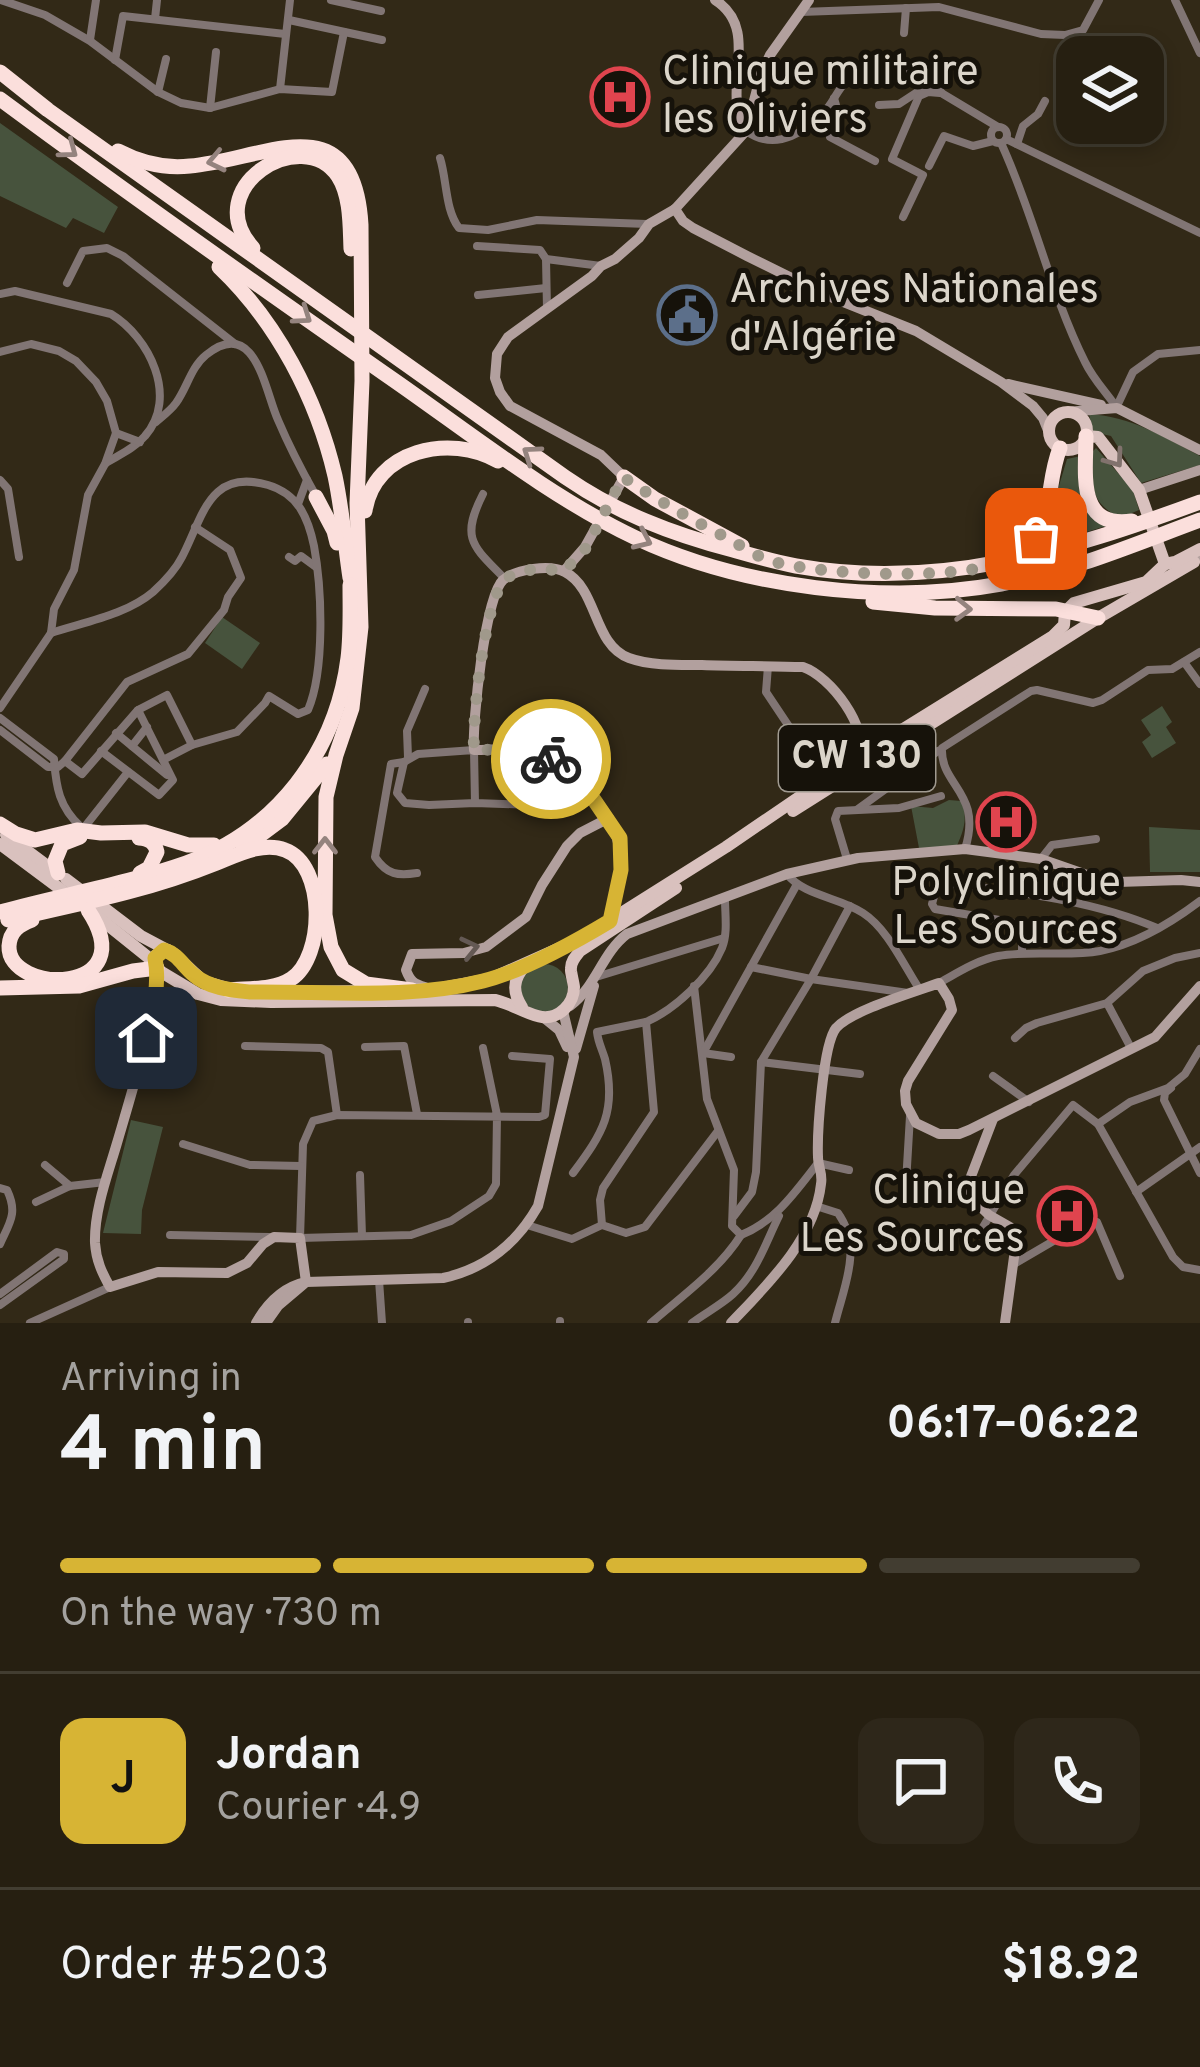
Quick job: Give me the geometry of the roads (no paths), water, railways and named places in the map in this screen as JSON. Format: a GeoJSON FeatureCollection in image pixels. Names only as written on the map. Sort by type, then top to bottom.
{"type":"FeatureCollection","features":[{"type":"Feature","properties":{"kind":"highway"},"geometry":{"type":"LineString","coordinates":[[0,72],[594,497],[676,535],[798,566],[874,573],[947,571],[1045,554],[1200,502]]}},
{"type":"Feature","properties":{"kind":"highway"},"geometry":{"type":"LineString","coordinates":[[0,99],[138,201],[567,498],[638,539],[724,570],[863,602],[1032,608],[1098,618]]}},
{"type":"Feature","properties":{"kind":"highway"},"geometry":{"type":"LineString","coordinates":[[0,910],[187,862],[240,837],[287,796],[322,747],[340,698],[354,573],[359,203],[353,180],[334,157],[319,149],[290,146],[195,166],[162,166],[129,157],[48,110]]}},
{"type":"Feature","properties":{"kind":"highway"},"geometry":{"type":"LineString","coordinates":[[285,279],[247,242],[236,210],[244,188],[262,167],[281,159],[305,158],[328,166],[344,190],[357,309]]}},
{"type":"Feature","properties":{"kind":"highway"},"geometry":{"type":"LineString","coordinates":[[138,201],[155,220],[226,274],[291,362],[330,455],[354,573],[361,627],[358,674],[342,734],[320,776],[282,819],[224,860]]}},
{"type":"Feature","properties":{"kind":"highway"},"geometry":{"type":"LineString","coordinates":[[1086,436],[1087,492],[1098,515],[1120,523],[1159,517]]}},
{"type":"Feature","properties":{"kind":"highway"},"geometry":{"type":"LineString","coordinates":[[354,573],[369,491],[386,470],[417,452],[437,447],[477,451],[545,491],[567,498]]}},
{"type":"Feature","properties":{"kind":"highway"},"geometry":{"type":"LineString","coordinates":[[996,565],[1036,539],[1060,448]]}},
{"type":"Feature","properties":{"kind":"highway"},"geometry":{"type":"LineString","coordinates":[[623,477],[766,559]]}},
{"type":"Feature","properties":{"kind":"highway"},"geometry":{"type":"LineString","coordinates":[[316,497],[334,531],[350,621]]}},
{"type":"Feature","properties":{"kind":"highway"},"geometry":{"type":"LineString","coordinates":[[724,570],[881,594],[927,593],[1046,574],[1200,520]]}},
{"type":"Feature","properties":{"kind":"highway"},"geometry":{"type":"LineString","coordinates":[[342,734],[326,797],[327,932],[335,959],[354,978],[412,990]]}},
{"type":"Feature","properties":{"kind":"highway"},"geometry":{"type":"LineString","coordinates":[[0,827],[35,840],[70,830],[145,832],[201,847],[240,837]]}},
{"type":"Feature","properties":{"kind":"highway"},"geometry":{"type":"LineString","coordinates":[[58,878],[55,861],[68,840],[150,840],[156,859],[131,879]]}},
{"type":"Feature","properties":{"kind":"highway"},"geometry":{"type":"LineString","coordinates":[[93,905],[104,942],[100,960],[88,972],[72,978],[46,978],[18,967],[9,950],[15,929],[23,923],[165,882],[248,850],[286,850],[309,873],[315,914],[308,963],[278,985],[228,990]]}},
{"type":"Feature","properties":{"kind":"highway"},"geometry":{"type":"LineString","coordinates":[[0,921],[93,905]]}},
{"type":"Feature","properties":{"kind":"highway"},"geometry":{"type":"LineString","coordinates":[[0,988],[79,986],[159,968]]}},
{"type":"Feature","properties":{"kind":"main road"},"geometry":{"type":"LineString","coordinates":[[1064,412],[1083,419],[1086,436],[1076,448],[1060,448],[1049,433],[1050,424],[1064,412]]}},
{"type":"Feature","properties":{"kind":"main road"},"geometry":{"type":"LineString","coordinates":[[1086,436],[1098,437],[1139,490],[1165,564],[1200,556]]}},
{"type":"Feature","properties":{"kind":"main road","name":"CW 130"},"geometry":{"type":"LineString","coordinates":[[571,975],[580,950],[1200,556]]}},
{"type":"Feature","properties":{"kind":"main road","name":"CW 130"},"geometry":{"type":"LineString","coordinates":[[228,990],[437,989],[490,980],[534,960],[610,921],[1054,636],[1074,603],[1146,582],[1165,564]]}},
{"type":"Feature","properties":{"kind":"main road"},"geometry":{"type":"LineString","coordinates":[[0,827],[159,968],[198,994],[271,1002],[495,1000],[543,1017],[565,1009],[574,994],[571,975],[558,961],[534,960],[516,978],[514,988],[522,1008]]}},
{"type":"Feature","properties":{"kind":"main road"},"geometry":{"type":"LineString","coordinates":[[0,846],[58,878],[172,954],[203,981],[228,990]]}},
{"type":"Feature","properties":{"kind":"main road"},"geometry":{"type":"LineString","coordinates":[[652,904],[651,912],[659,920]]}},
{"type":"Feature","properties":{"kind":"main road"},"geometry":{"type":"LineString","coordinates":[[159,968],[175,968],[172,954]]}},
{"type":"Feature","properties":{"kind":"main road"},"geometry":{"type":"LineString","coordinates":[[490,980],[500,988],[495,1000]]}},
{"type":"Feature","properties":{"kind":"street"},"geometry":{"type":"LineString","coordinates":[[2,0],[35,4],[158,92],[210,108],[280,89],[332,92],[344,32]]}},
{"type":"Feature","properties":{"kind":"street"},"geometry":{"type":"LineString","coordinates":[[90,40],[96,0]]}},
{"type":"Feature","properties":{"kind":"street"},"geometry":{"type":"LineString","coordinates":[[155,19],[157,0]]}},
{"type":"Feature","properties":{"kind":"street"},"geometry":{"type":"LineString","coordinates":[[280,89],[290,0]]}},
{"type":"Feature","properties":{"kind":"street"},"geometry":{"type":"LineString","coordinates":[[331,0],[381,11]]}},
{"type":"Feature","properties":{"kind":"street"},"geometry":{"type":"LineString","coordinates":[[716,0],[736,24],[738,114],[755,138],[792,138],[827,108],[850,79],[885,66],[898,66],[931,83],[998,127],[991,134],[1000,141],[1012,166],[1055,291],[1094,377],[1117,408]]}},
{"type":"Feature","properties":{"kind":"street"},"geometry":{"type":"LineString","coordinates":[[564,571],[586,548],[623,477],[601,454],[510,406],[495,378],[497,354],[508,337],[615,259],[649,224],[675,208],[746,131],[770,55],[809,0]]}},
{"type":"Feature","properties":{"kind":"street"},"geometry":{"type":"LineString","coordinates":[[800,12],[939,7],[1041,34],[1065,35],[1083,30],[1099,0]]}},
{"type":"Feature","properties":{"kind":"street"},"geometry":{"type":"LineString","coordinates":[[1175,0],[1200,53]]}},
{"type":"Feature","properties":{"kind":"street"},"geometry":{"type":"LineString","coordinates":[[904,33],[906,8]]}},
{"type":"Feature","properties":{"kind":"street"},"geometry":{"type":"LineString","coordinates":[[115,61],[123,16],[285,34]]}},
{"type":"Feature","properties":{"kind":"street"},"geometry":{"type":"LineString","coordinates":[[289,20],[382,40]]}},
{"type":"Feature","properties":{"kind":"street"},"geometry":{"type":"LineString","coordinates":[[210,108],[216,52]]}},
{"type":"Feature","properties":{"kind":"street"},"geometry":{"type":"LineString","coordinates":[[158,92],[166,59]]}},
{"type":"Feature","properties":{"kind":"street"},"geometry":{"type":"LineString","coordinates":[[879,105],[899,104],[931,83]]}},
{"type":"Feature","properties":{"kind":"street"},"geometry":{"type":"LineString","coordinates":[[903,217],[923,175],[892,159],[919,97],[942,93]]}},
{"type":"Feature","properties":{"kind":"street"},"geometry":{"type":"LineString","coordinates":[[834,98],[830,137],[874,161]]}},
{"type":"Feature","properties":{"kind":"street"},"geometry":{"type":"LineString","coordinates":[[1017,144],[1023,126],[1046,100]]}},
{"type":"Feature","properties":{"kind":"street"},"geometry":{"type":"LineString","coordinates":[[929,166],[944,136],[973,146],[1000,141],[1017,144],[1200,233]]}},
{"type":"Feature","properties":{"kind":"street"},"geometry":{"type":"LineString","coordinates":[[440,158],[453,221],[459,228],[488,230],[537,220],[649,224]]}},
{"type":"Feature","properties":{"kind":"street"},"geometry":{"type":"LineString","coordinates":[[675,208],[683,221],[729,247],[826,295],[916,331],[1001,382],[1064,412],[1117,408]]}},
{"type":"Feature","properties":{"kind":"street"},"geometry":{"type":"LineString","coordinates":[[477,246],[540,250],[546,260],[547,309]]}},
{"type":"Feature","properties":{"kind":"street"},"geometry":{"type":"LineString","coordinates":[[67,283],[83,251],[107,248],[250,353],[316,497]]}},
{"type":"Feature","properties":{"kind":"street"},"geometry":{"type":"LineString","coordinates":[[546,260],[601,266]]}},
{"type":"Feature","properties":{"kind":"street"},"geometry":{"type":"LineString","coordinates":[[478,295],[546,288]]}},
{"type":"Feature","properties":{"kind":"street"},"geometry":{"type":"LineString","coordinates":[[0,294],[15,291],[123,321],[142,342],[155,371],[159,399],[148,433]]}},
{"type":"Feature","properties":{"kind":"street"},"geometry":{"type":"LineString","coordinates":[[0,352],[31,344],[76,361],[107,401],[116,433],[88,495],[74,570],[54,609],[51,633],[0,708]]}},
{"type":"Feature","properties":{"kind":"street"},"geometry":{"type":"LineString","coordinates":[[105,464],[140,442],[173,407],[204,356],[236,345]]}},
{"type":"Feature","properties":{"kind":"street"},"geometry":{"type":"LineString","coordinates":[[1117,408],[1133,373],[1158,354],[1200,350]]}},
{"type":"Feature","properties":{"kind":"street"},"geometry":{"type":"LineString","coordinates":[[1085,402],[1096,394],[1094,377]]}},
{"type":"Feature","properties":{"kind":"street"},"geometry":{"type":"LineString","coordinates":[[1023,393],[1117,408],[1200,450]]}},
{"type":"Feature","properties":{"kind":"street"},"geometry":{"type":"LineString","coordinates":[[1023,393],[1049,433]]}},
{"type":"Feature","properties":{"kind":"street"},"geometry":{"type":"LineString","coordinates":[[116,433],[140,442]]}},
{"type":"Feature","properties":{"kind":"street"},"geometry":{"type":"LineString","coordinates":[[1139,490],[1200,470]]}},
{"type":"Feature","properties":{"kind":"street"},"geometry":{"type":"LineString","coordinates":[[0,480],[8,489],[19,557]]}},
{"type":"Feature","properties":{"kind":"street"},"geometry":{"type":"LineString","coordinates":[[51,633],[141,601],[172,573],[218,490],[251,480],[277,488],[298,504],[312,538],[320,610],[316,683],[308,710],[298,714],[268,696],[266,704],[237,732],[192,745],[163,760]]}},
{"type":"Feature","properties":{"kind":"street"},"geometry":{"type":"LineString","coordinates":[[298,504],[307,480]]}},
{"type":"Feature","properties":{"kind":"street"},"geometry":{"type":"LineString","coordinates":[[483,494],[470,532],[478,550],[504,578]]}},
{"type":"Feature","properties":{"kind":"street"},"geometry":{"type":"LineString","coordinates":[[0,730],[55,767],[65,761],[127,682],[188,654],[224,610],[240,580],[230,550],[195,526]]}},
{"type":"Feature","properties":{"kind":"street"},"geometry":{"type":"LineString","coordinates":[[289,556],[295,561],[312,538]]}},
{"type":"Feature","properties":{"kind":"street"},"geometry":{"type":"LineString","coordinates":[[301,556],[317,568]]}},
{"type":"Feature","properties":{"kind":"street"},"geometry":{"type":"LineString","coordinates":[[475,803],[482,656],[496,591],[504,578],[534,568],[564,571],[578,584],[618,653],[642,662],[680,665],[803,667],[823,677],[862,736],[858,758]]}},
{"type":"Feature","properties":{"kind":"street"},"geometry":{"type":"LineString","coordinates":[[857,810],[1030,691],[1093,703],[1148,670],[1167,671],[1200,652]]}},
{"type":"Feature","properties":{"kind":"street"},"geometry":{"type":"LineString","coordinates":[[1184,662],[1200,683]]}},
{"type":"Feature","properties":{"kind":"street"},"geometry":{"type":"LineString","coordinates":[[768,666],[766,692],[802,746]]}},
{"type":"Feature","properties":{"kind":"street"},"geometry":{"type":"LineString","coordinates":[[425,689],[406,730],[406,760],[397,794],[405,803],[535,806]]}},
{"type":"Feature","properties":{"kind":"street"},"geometry":{"type":"LineString","coordinates":[[65,761],[82,774],[138,710],[166,695],[192,745]]}},
{"type":"Feature","properties":{"kind":"street"},"geometry":{"type":"LineString","coordinates":[[138,710],[172,780]]}},
{"type":"Feature","properties":{"kind":"street"},"geometry":{"type":"LineString","coordinates":[[0,718],[54,759],[60,801],[85,830],[128,772]]}},
{"type":"Feature","properties":{"kind":"street"},"geometry":{"type":"LineString","coordinates":[[131,746],[147,727]]}},
{"type":"Feature","properties":{"kind":"street"},"geometry":{"type":"LineString","coordinates":[[116,733],[172,780]]}},
{"type":"Feature","properties":{"kind":"street"},"geometry":{"type":"LineString","coordinates":[[862,736],[885,741]]}},
{"type":"Feature","properties":{"kind":"street"},"geometry":{"type":"LineString","coordinates":[[942,748],[944,763],[969,806],[970,833],[964,849]]}},
{"type":"Feature","properties":{"kind":"street"},"geometry":{"type":"LineString","coordinates":[[101,751],[159,795],[172,780]]}},
{"type":"Feature","properties":{"kind":"street"},"geometry":{"type":"LineString","coordinates":[[417,873],[393,874],[376,857],[392,764],[418,754],[541,753],[560,763],[586,788],[620,838],[622,853],[610,921]]}},
{"type":"Feature","properties":{"kind":"street"},"geometry":{"type":"LineString","coordinates":[[847,859],[836,814],[840,810],[898,808],[941,796]]}},
{"type":"Feature","properties":{"kind":"street"},"geometry":{"type":"LineString","coordinates":[[437,989],[415,984],[410,978],[406,970],[412,954],[464,952],[486,946],[526,916],[580,833],[608,818]]}},
{"type":"Feature","properties":{"kind":"street"},"geometry":{"type":"LineString","coordinates":[[1040,859],[1052,845],[1096,839]]}},
{"type":"Feature","properties":{"kind":"street"},"geometry":{"type":"LineString","coordinates":[[574,1057],[565,1009],[596,977],[617,942],[659,920],[787,874],[847,859],[964,849],[1040,859],[1118,882],[1200,883]]}},
{"type":"Feature","properties":{"kind":"street"},"geometry":{"type":"LineString","coordinates":[[787,874],[796,886],[867,914],[882,931],[914,992]]}},
{"type":"Feature","properties":{"kind":"street"},"geometry":{"type":"LineString","coordinates":[[1022,953],[1023,934],[1011,922],[935,910],[936,889],[956,884],[1052,898],[1157,928]]}},
{"type":"Feature","properties":{"kind":"street"},"geometry":{"type":"LineString","coordinates":[[703,1053],[796,886]]}},
{"type":"Feature","properties":{"kind":"street"},"geometry":{"type":"LineString","coordinates":[[616,896],[633,905]]}},
{"type":"Feature","properties":{"kind":"street"},"geometry":{"type":"LineString","coordinates":[[573,1173],[607,1122],[608,1092],[597,1031],[664,1014],[694,986],[723,946],[725,899]]}},
{"type":"Feature","properties":{"kind":"street"},"geometry":{"type":"LineString","coordinates":[[730,1323],[787,1261],[816,1206],[822,1182],[818,1163],[825,1070],[828,1044],[836,1028],[983,960],[1116,947],[1200,901]]}},
{"type":"Feature","properties":{"kind":"street"},"geometry":{"type":"LineString","coordinates":[[732,1219],[752,1192],[756,1172],[761,1061],[850,906]]}},
{"type":"Feature","properties":{"kind":"street"},"geometry":{"type":"LineString","coordinates":[[571,975],[583,980],[596,977],[724,938]]}},
{"type":"Feature","properties":{"kind":"street"},"geometry":{"type":"LineString","coordinates":[[1015,1037],[1037,1023],[1107,1003],[1143,971],[1200,953]]}},
{"type":"Feature","properties":{"kind":"street"},"geometry":{"type":"LineString","coordinates":[[751,967],[914,992]]}},
{"type":"Feature","properties":{"kind":"street"},"geometry":{"type":"LineString","coordinates":[[110,1287],[96,1258],[94,1238],[155,1003],[159,968]]}},
{"type":"Feature","properties":{"kind":"street"},"geometry":{"type":"LineString","coordinates":[[256,1323],[275,1296],[292,1285],[461,1274],[501,1251],[527,1225],[538,1206],[596,977]]}},
{"type":"Feature","properties":{"kind":"street"},"geometry":{"type":"LineString","coordinates":[[938,983],[952,1010],[908,1081],[906,1184],[936,1192],[965,1192],[1016,1232],[1005,1323]]}},
{"type":"Feature","properties":{"kind":"street"},"geometry":{"type":"LineString","coordinates":[[694,986],[707,1099],[734,1170],[732,1219],[741,1235]]}},
{"type":"Feature","properties":{"kind":"street"},"geometry":{"type":"LineString","coordinates":[[910,1114],[922,1128],[939,1134],[959,1134],[993,1120],[1162,1031],[1200,986]]}},
{"type":"Feature","properties":{"kind":"street"},"geometry":{"type":"LineString","coordinates":[[155,1003],[171,987],[198,994]]}},
{"type":"Feature","properties":{"kind":"street"},"geometry":{"type":"LineString","coordinates":[[1107,1003],[1131,1048]]}},
{"type":"Feature","properties":{"kind":"street"},"geometry":{"type":"LineString","coordinates":[[543,1017],[559,1030],[566,1044],[568,1080]]}},
{"type":"Feature","properties":{"kind":"street"},"geometry":{"type":"LineString","coordinates":[[602,1225],[603,1188],[654,1112],[646,1022]]}},
{"type":"Feature","properties":{"kind":"street"},"geometry":{"type":"LineString","coordinates":[[244,1046],[328,1052],[338,1115]]}},
{"type":"Feature","properties":{"kind":"street"},"geometry":{"type":"LineString","coordinates":[[365,1046],[404,1046],[417,1114]]}},
{"type":"Feature","properties":{"kind":"street"},"geometry":{"type":"LineString","coordinates":[[170,1235],[411,1235],[474,1208],[496,1184],[497,1115],[483,1048]]}},
{"type":"Feature","properties":{"kind":"street"},"geometry":{"type":"LineString","coordinates":[[1098,1124],[1130,1102],[1168,1088],[1185,1074],[1200,1049]]}},
{"type":"Feature","properties":{"kind":"street"},"geometry":{"type":"LineString","coordinates":[[703,1053],[731,1057]]}},
{"type":"Feature","properties":{"kind":"street"},"geometry":{"type":"LineString","coordinates":[[306,1282],[300,1238],[301,1166],[303,1144],[314,1120],[338,1115],[539,1117],[547,1112],[550,1059],[512,1056]]}},
{"type":"Feature","properties":{"kind":"street"},"geometry":{"type":"LineString","coordinates":[[761,1061],[860,1074]]}},
{"type":"Feature","properties":{"kind":"street"},"geometry":{"type":"LineString","coordinates":[[1200,1065],[1165,1093],[1164,1100],[1200,1173]]}},
{"type":"Feature","properties":{"kind":"street"},"geometry":{"type":"LineString","coordinates":[[993,1076],[1029,1102]]}},
{"type":"Feature","properties":{"kind":"street"},"geometry":{"type":"LineString","coordinates":[[980,1232],[1014,1174],[1073,1105],[1098,1124],[1173,1257],[1184,1267],[1199,1270]]}},
{"type":"Feature","properties":{"kind":"street"},"geometry":{"type":"LineString","coordinates":[[965,1192],[993,1120]]}},
{"type":"Feature","properties":{"kind":"street"},"geometry":{"type":"LineString","coordinates":[[527,1225],[572,1238],[602,1225],[626,1233],[636,1231],[652,1222],[718,1131]]}},
{"type":"Feature","properties":{"kind":"street"},"geometry":{"type":"LineString","coordinates":[[182,1144],[250,1165],[301,1166]]}},
{"type":"Feature","properties":{"kind":"street"},"geometry":{"type":"LineString","coordinates":[[1136,1192],[1200,1148]]}},
{"type":"Feature","properties":{"kind":"street"},"geometry":{"type":"LineString","coordinates":[[818,1163],[849,1170]]}},
{"type":"Feature","properties":{"kind":"street"},"geometry":{"type":"LineString","coordinates":[[651,1323],[711,1273],[741,1235],[761,1227],[818,1163]]}},
{"type":"Feature","properties":{"kind":"street"},"geometry":{"type":"LineString","coordinates":[[46,1165],[70,1186]]}},
{"type":"Feature","properties":{"kind":"street"},"geometry":{"type":"LineString","coordinates":[[360,1175],[362,1236]]}},
{"type":"Feature","properties":{"kind":"street"},"geometry":{"type":"LineString","coordinates":[[36,1202],[70,1186],[105,1183]]}},
{"type":"Feature","properties":{"kind":"street"},"geometry":{"type":"LineString","coordinates":[[0,1188],[7,1190],[14,1204],[0,1244]]}},
{"type":"Feature","properties":{"kind":"street"},"geometry":{"type":"LineString","coordinates":[[692,1323],[740,1286],[758,1262],[785,1204]]}},
{"type":"Feature","properties":{"kind":"street"},"geometry":{"type":"LineString","coordinates":[[816,1206],[838,1214],[848,1234],[852,1264],[835,1323]]}},
{"type":"Feature","properties":{"kind":"street"},"geometry":{"type":"LineString","coordinates":[[1013,1265],[1094,1220],[1120,1276]]}},
{"type":"Feature","properties":{"kind":"street"},"geometry":{"type":"LineString","coordinates":[[30,1323],[110,1287],[158,1272],[239,1269],[274,1237]]}},
{"type":"Feature","properties":{"kind":"street"},"geometry":{"type":"LineString","coordinates":[[0,1294],[57,1252],[64,1254],[64,1259],[0,1305]]}},
{"type":"Feature","properties":{"kind":"street"},"geometry":{"type":"LineString","coordinates":[[380,1280],[382,1323]]}},
{"type":"Feature","properties":{"kind":"street"},"geometry":{"type":"LineString","coordinates":[[266,1323],[306,1282]]}},
{"type":"Feature","properties":{"kind":"place","name":"Clinique militaire les Oliviers"},"geometry":{"type":"Point","coordinates":[620,97]}},
{"type":"Feature","properties":{"kind":"place","name":"Archives Nationales d'Algérie"},"geometry":{"type":"Point","coordinates":[687,315]}},
{"type":"Feature","properties":{"kind":"place","name":"Polyclinique Les Sources"},"geometry":{"type":"Point","coordinates":[1006,822]}},
{"type":"Feature","properties":{"kind":"place","name":"Clinique Les Sources"},"geometry":{"type":"Point","coordinates":[1067,1216]}}]}
